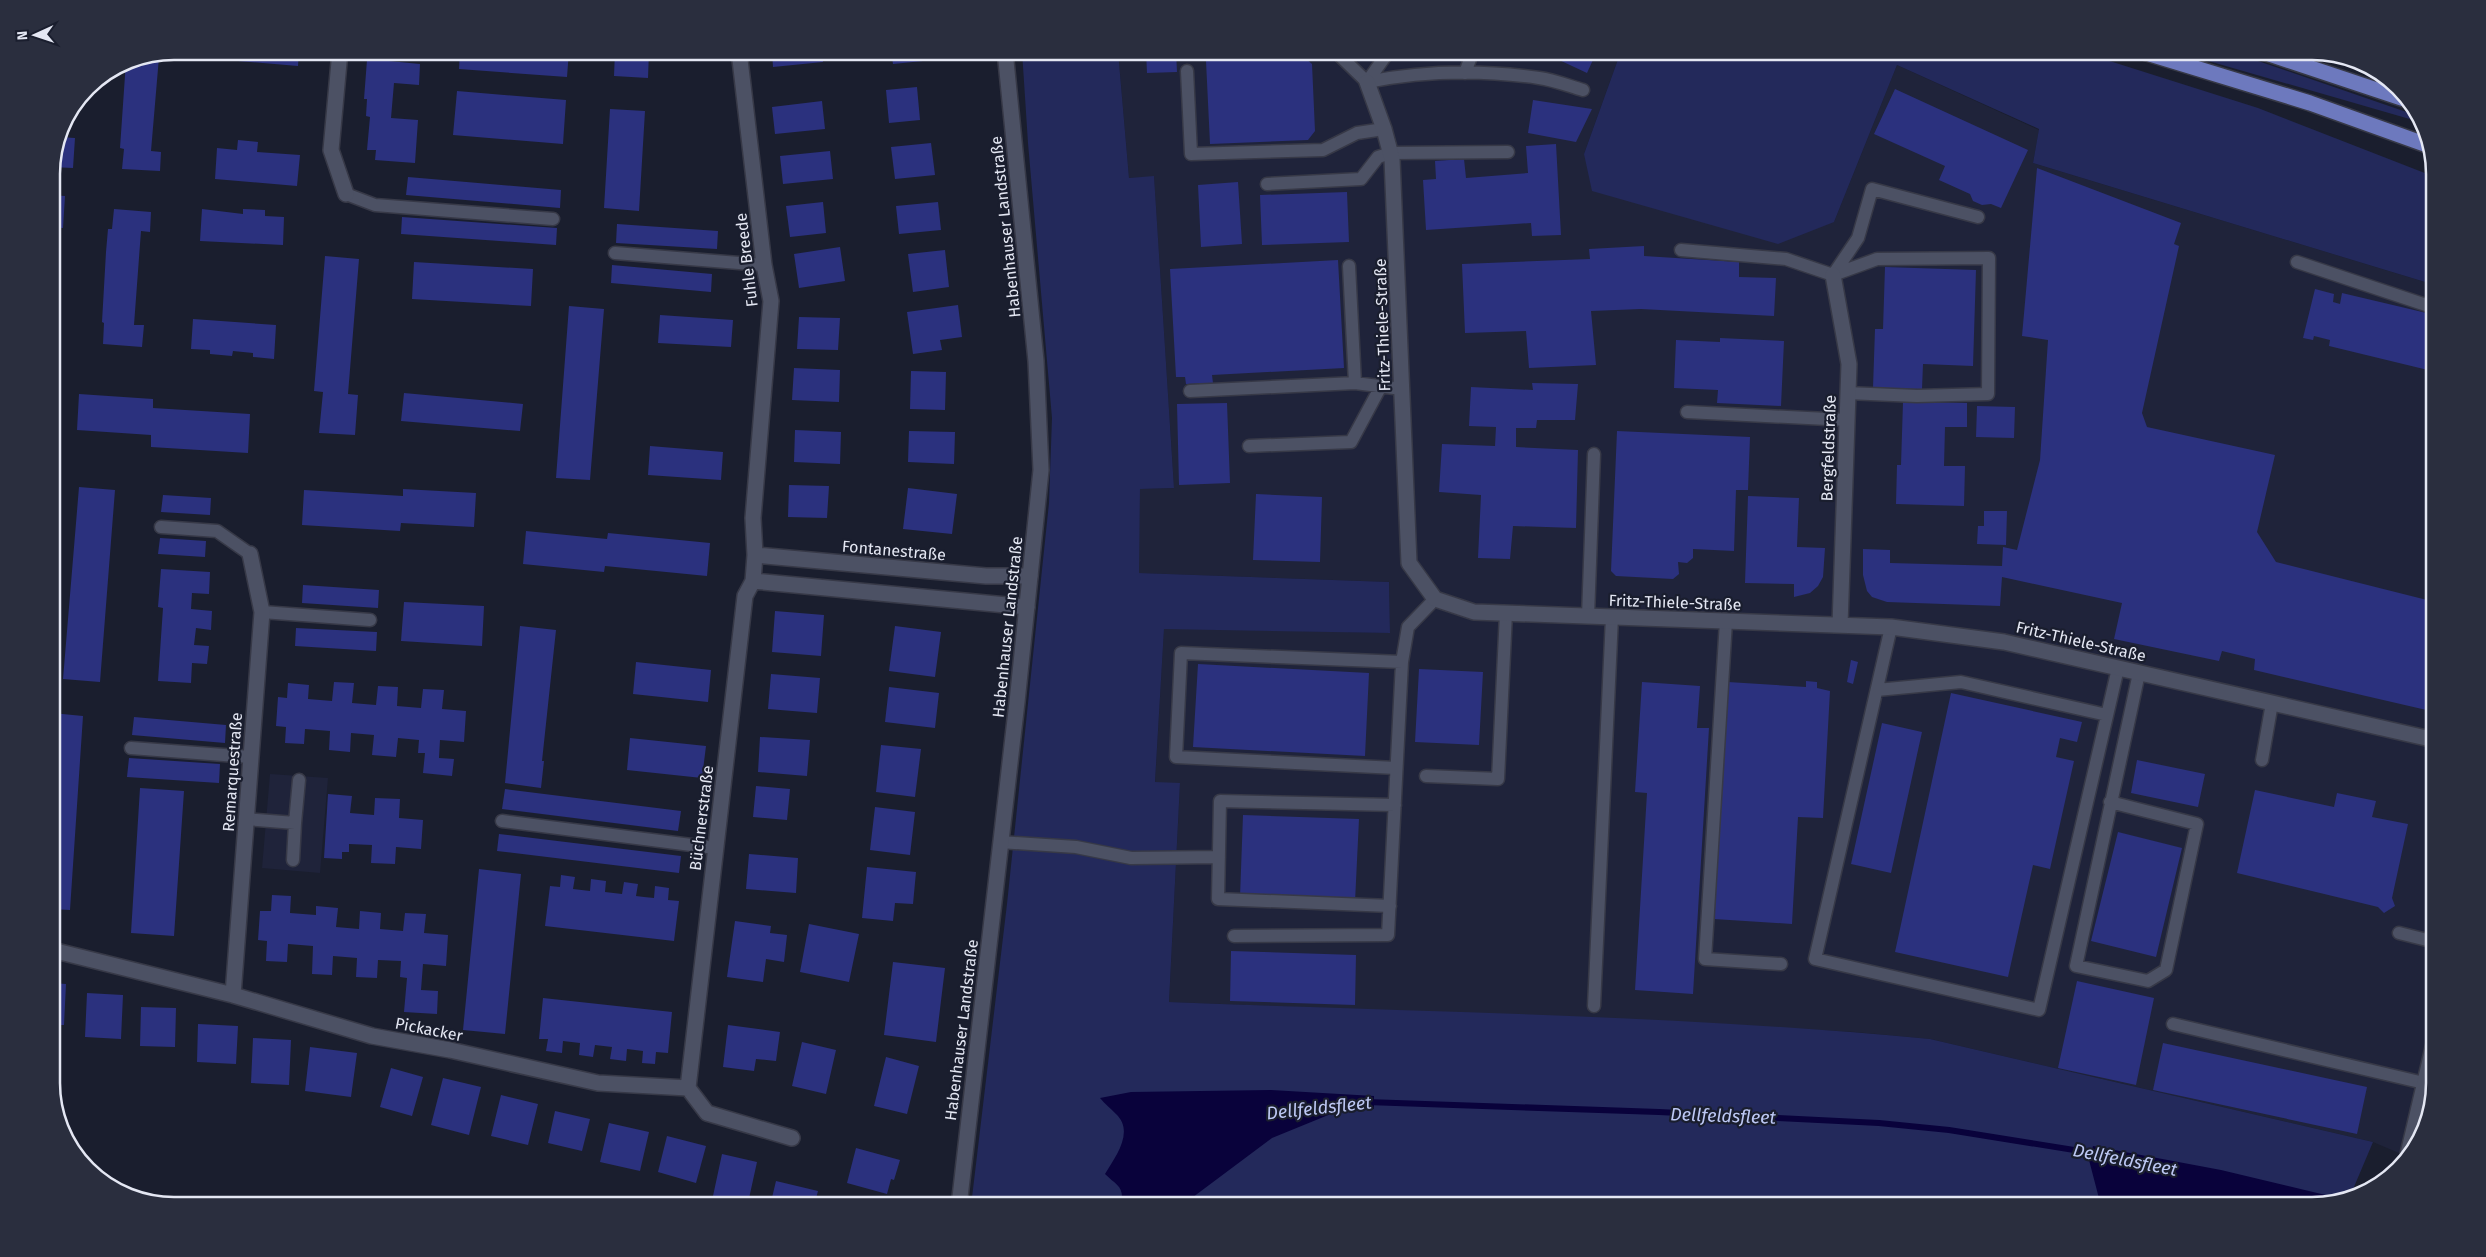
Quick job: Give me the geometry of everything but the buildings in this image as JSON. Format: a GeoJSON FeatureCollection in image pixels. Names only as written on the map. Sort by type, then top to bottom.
{"type":"FeatureCollection","features":[{"type":"Feature","properties":{"kind":"main road"},"geometry":{"type":"LineString","coordinates":[[2169,60],[2310,103],[2422,143]]}},
{"type":"Feature","properties":{"kind":"main road"},"geometry":{"type":"LineString","coordinates":[[2287,60],[2395,96]]}},
{"type":"Feature","properties":{"kind":"street"},"geometry":{"type":"LineString","coordinates":[[339,60],[331,150],[346,194]]}},
{"type":"Feature","properties":{"kind":"street","name":"Fuhle Breede"},"geometry":{"type":"LineString","coordinates":[[740,60],[764,265],[771,301],[753,518],[755,555]]}},
{"type":"Feature","properties":{"kind":"street","name":"Habenhauser Landstraße"},"geometry":{"type":"LineString","coordinates":[[960,1197],[1041,470],[1036,361],[1006,60]]}},
{"type":"Feature","properties":{"kind":"street","name":"Fritz-Thiele-Straße"},"geometry":{"type":"LineString","coordinates":[[1367,82],[1391,153],[1409,563],[1435,599],[1474,612],[1890,627],[2004,642],[2426,738]]}},
{"type":"Feature","properties":{"kind":"street","name":"Bergfeldstraße"},"geometry":{"type":"LineString","coordinates":[[1833,275],[1849,364],[1840,625]]}},
{"type":"Feature","properties":{"kind":"street","name":"Remarquestraße"},"geometry":{"type":"LineString","coordinates":[[233,995],[262,612],[250,554]]}},
{"type":"Feature","properties":{"kind":"street","name":"Fontanestraße"},"geometry":{"type":"LineString","coordinates":[[755,555],[986,576],[1030,576]]}},
{"type":"Feature","properties":{"kind":"street","name":"Büchnerstraße"},"geometry":{"type":"LineString","coordinates":[[688,1088],[744,596],[753,581],[755,555]]}},
{"type":"Feature","properties":{"kind":"street"},"geometry":{"type":"LineString","coordinates":[[753,581],[1027,607]]}},
{"type":"Feature","properties":{"kind":"street","name":"Pickacker"},"geometry":{"type":"LineString","coordinates":[[60,952],[233,995],[372,1036],[450,1050],[598,1083],[688,1088]]}},
{"type":"Feature","properties":{"kind":"street"},"geometry":{"type":"LineString","coordinates":[[2414,1135],[2426,1076]]}},
{"type":"Feature","properties":{"kind":"street"},"geometry":{"type":"LineString","coordinates":[[688,1088],[707,1113],[792,1138]]}},
{"type":"Feature","properties":{"kind":"lane"},"geometry":{"type":"LineString","coordinates":[[1344,60],[1367,82]]}},
{"type":"Feature","properties":{"kind":"lane"},"geometry":{"type":"LineString","coordinates":[[1367,82],[1383,60]]}},
{"type":"Feature","properties":{"kind":"lane"},"geometry":{"type":"LineString","coordinates":[[1464,73],[1469,60]]}},
{"type":"Feature","properties":{"kind":"lane"},"geometry":{"type":"LineString","coordinates":[[1187,71],[1191,154],[1323,150],[1357,133],[1384,129]]}},
{"type":"Feature","properties":{"kind":"lane"},"geometry":{"type":"LineString","coordinates":[[1367,82],[1403,74],[1464,73],[1539,78],[1583,90]]}},
{"type":"Feature","properties":{"kind":"lane"},"geometry":{"type":"LineString","coordinates":[[1267,184],[1361,179],[1378,157],[1391,153],[1508,152]]}},
{"type":"Feature","properties":{"kind":"lane"},"geometry":{"type":"LineString","coordinates":[[1833,275],[1858,238],[1872,188],[1978,216]]}},
{"type":"Feature","properties":{"kind":"lane"},"geometry":{"type":"LineString","coordinates":[[346,194],[375,205],[553,219]]}},
{"type":"Feature","properties":{"kind":"lane"},"geometry":{"type":"LineString","coordinates":[[1681,250],[1786,259],[1833,275],[1877,259],[1989,258],[1988,394],[1917,396],[1847,393]]}},
{"type":"Feature","properties":{"kind":"lane"},"geometry":{"type":"LineString","coordinates":[[615,253],[764,265]]}},
{"type":"Feature","properties":{"kind":"lane"},"geometry":{"type":"LineString","coordinates":[[2297,262],[2426,305]]}},
{"type":"Feature","properties":{"kind":"lane"},"geometry":{"type":"LineString","coordinates":[[1349,266],[1355,383]]}},
{"type":"Feature","properties":{"kind":"lane"},"geometry":{"type":"LineString","coordinates":[[1190,391],[1355,383],[1402,389]]}},
{"type":"Feature","properties":{"kind":"lane"},"geometry":{"type":"LineString","coordinates":[[1248,446],[1351,442],[1381,386]]}},
{"type":"Feature","properties":{"kind":"lane"},"geometry":{"type":"LineString","coordinates":[[1687,412],[1847,420]]}},
{"type":"Feature","properties":{"kind":"lane"},"geometry":{"type":"LineString","coordinates":[[1588,616],[1594,454]]}},
{"type":"Feature","properties":{"kind":"lane"},"geometry":{"type":"LineString","coordinates":[[161,527],[217,531],[250,554]]}},
{"type":"Feature","properties":{"kind":"lane"},"geometry":{"type":"LineString","coordinates":[[1234,936],[1388,935],[1402,662],[1408,627],[1435,599]]}},
{"type":"Feature","properties":{"kind":"lane"},"geometry":{"type":"LineString","coordinates":[[262,612],[370,620]]}},
{"type":"Feature","properties":{"kind":"lane"},"geometry":{"type":"LineString","coordinates":[[1426,776],[1498,779],[1506,613]]}},
{"type":"Feature","properties":{"kind":"lane"},"geometry":{"type":"LineString","coordinates":[[1594,1006],[1612,617]]}},
{"type":"Feature","properties":{"kind":"lane"},"geometry":{"type":"LineString","coordinates":[[1726,621],[1705,959],[1781,964]]}},
{"type":"Feature","properties":{"kind":"lane"},"geometry":{"type":"LineString","coordinates":[[1890,627],[1815,959],[2039,1010],[2118,668]]}},
{"type":"Feature","properties":{"kind":"lane"},"geometry":{"type":"LineString","coordinates":[[1396,768],[1176,758],[1181,653],[1402,662]]}},
{"type":"Feature","properties":{"kind":"lane"},"geometry":{"type":"LineString","coordinates":[[2110,802],[2197,824],[2166,970],[2148,981],[2076,966],[2110,802],[2139,673]]}},
{"type":"Feature","properties":{"kind":"lane"},"geometry":{"type":"LineString","coordinates":[[1877,690],[1961,682],[2107,715]]}},
{"type":"Feature","properties":{"kind":"lane"},"geometry":{"type":"LineString","coordinates":[[2262,760],[2272,703]]}},
{"type":"Feature","properties":{"kind":"lane"},"geometry":{"type":"LineString","coordinates":[[131,748],[250,757]]}},
{"type":"Feature","properties":{"kind":"lane"},"geometry":{"type":"LineString","coordinates":[[292,860],[299,780]]}},
{"type":"Feature","properties":{"kind":"lane"},"geometry":{"type":"LineString","coordinates":[[1390,906],[1218,899],[1220,801],[1395,805]]}},
{"type":"Feature","properties":{"kind":"lane"},"geometry":{"type":"LineString","coordinates":[[246,819],[295,823]]}},
{"type":"Feature","properties":{"kind":"lane"},"geometry":{"type":"LineString","coordinates":[[502,821],[715,848]]}},
{"type":"Feature","properties":{"kind":"lane"},"geometry":{"type":"LineString","coordinates":[[1000,842],[1076,847],[1131,858],[1219,857]]}},
{"type":"Feature","properties":{"kind":"lane"},"geometry":{"type":"LineString","coordinates":[[2399,933],[2426,940]]}},
{"type":"Feature","properties":{"kind":"lane"},"geometry":{"type":"LineString","coordinates":[[2173,1024],[2424,1084]]}},
{"type":"Feature","properties":{"kind":"shaded area"},"geometry":{"type":"Polygon","coordinates":[[[1023,60],[1119,60],[1129,178],[1154,176],[1174,488],[1140,489],[1139,573],[1389,582],[1390,633],[1164,629],[1155,782],[1180,783],[1169,1002],[1645,1019],[1740,1024],[1930,1039],[2373,1142],[2353,1189],[2327,1196],[2312,1197],[972,1197],[1007,904],[1049,503],[1052,418],[1023,60]]]}},
{"type":"Feature","properties":{"kind":"shaded area"},"geometry":{"type":"Polygon","coordinates":[[[1119,60],[1618,60],[1584,154],[1834,222],[1897,65],[2039,130],[2033,163],[2426,282],[2426,1091],[2420,1120],[2414,1134],[2401,1154],[2373,1142],[1930,1039],[1855,1032],[1605,1019],[1169,1002],[1180,784],[1155,783],[1164,628],[1390,633],[1389,582],[1138,573],[1140,489],[1174,488],[1154,177],[1129,178],[1119,60]]]}},
{"type":"Feature","properties":{"kind":"shaded area"},"geometry":{"type":"Polygon","coordinates":[[[1618,60],[2106,60],[2258,108],[2426,173],[2426,282],[2033,163],[2039,129],[1897,65],[1834,222],[1778,244],[1592,191],[1584,154],[1618,60]]]}},
{"type":"Feature","properties":{"kind":"shaded area"},"geometry":{"type":"Polygon","coordinates":[[[2205,60],[2255,60],[2408,113],[2412,120],[2205,60]]]}},
{"type":"Feature","properties":{"kind":"shaded area"},"geometry":{"type":"Polygon","coordinates":[[[270,774],[328,778],[320,873],[262,868],[270,774]]]}},
{"type":"Feature","properties":{"kind":"water"},"geometry":{"type":"Polygon","coordinates":[[[1271,1090],[1374,1096],[1374,1109],[1343,1109],[1272,1138],[1193,1197],[1122,1197],[1119,1187],[1105,1174],[1118,1152],[1124,1136],[1124,1129],[1116,1114],[1100,1098],[1131,1092],[1271,1090]]]}},
{"type":"Feature","properties":{"kind":"water"},"geometry":{"type":"Polygon","coordinates":[[[2093,1146],[2221,1170],[2328,1196],[2099,1197],[2089,1160],[2093,1146]]]}},
{"type":"Feature","properties":{"kind":"waterway","name":"Dellfeldsfleet"},"geometry":{"type":"LineString","coordinates":[[1367,1102],[1659,1112],[1879,1123],[1949,1130],[2099,1154]]}}]}
